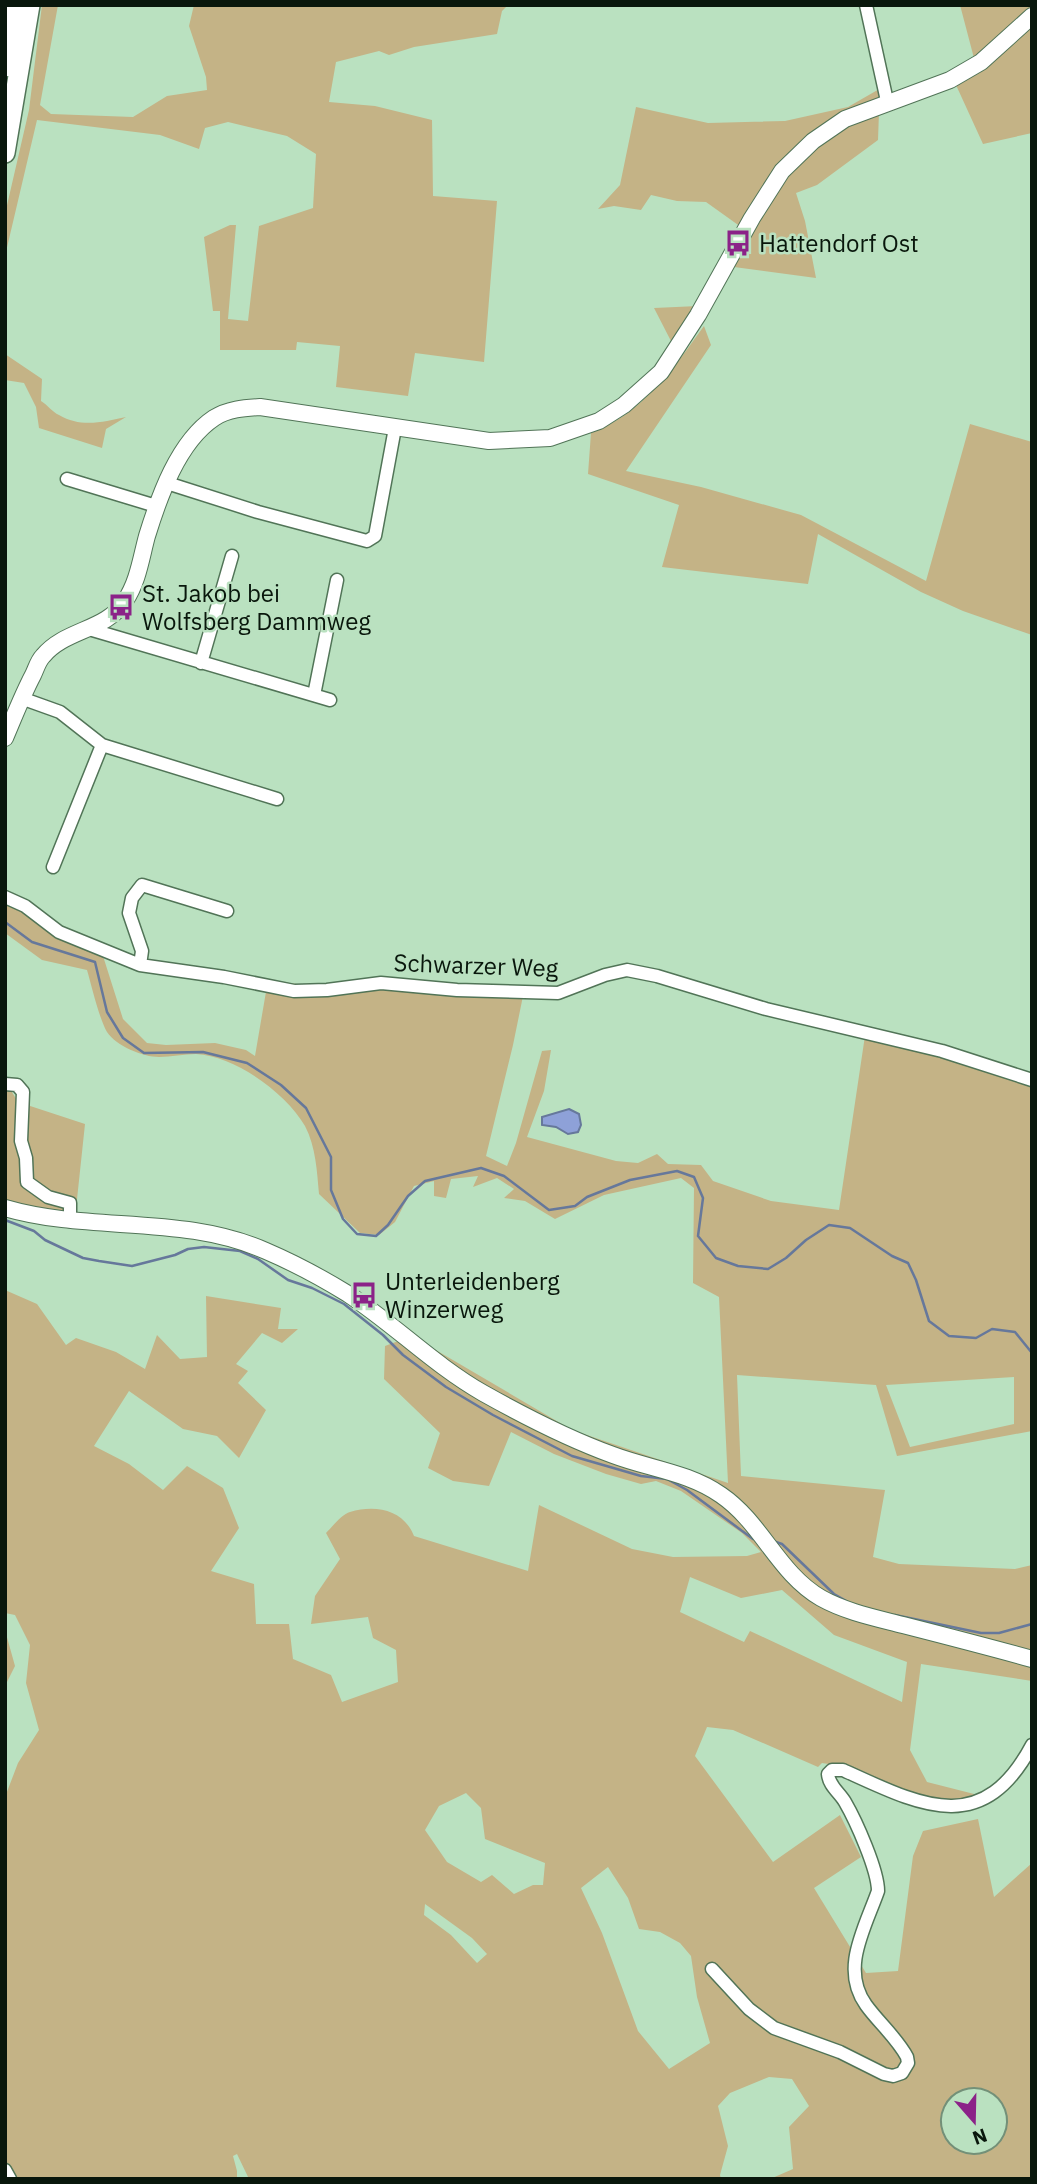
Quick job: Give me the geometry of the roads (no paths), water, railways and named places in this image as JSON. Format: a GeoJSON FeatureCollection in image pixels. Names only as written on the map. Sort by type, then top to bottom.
{"type":"FeatureCollection","features":[{"type":"Feature","properties":{"kind":"highway"},"geometry":{"type":"LineString","coordinates":[[5,67],[15,5]]}},
{"type":"Feature","properties":{"kind":"highway"},"geometry":{"type":"LineString","coordinates":[[5,153],[30,5]]}},
{"type":"Feature","properties":{"kind":"main road"},"geometry":{"type":"LineString","coordinates":[[5,738],[21,698],[43,656],[63,640],[117,613],[127,599],[156,506],[167,482],[181,454],[203,427],[216,417],[238,408],[260,407],[489,441],[550,438],[599,421],[624,405],[661,372],[695,320],[752,218],[782,171],[813,141],[845,119],[950,80],[981,62],[1032,16]]}},
{"type":"Feature","properties":{"kind":"main road"},"geometry":{"type":"LineString","coordinates":[[5,1208],[69,1221],[196,1230],[222,1235],[265,1250],[347,1294],[436,1362],[483,1392],[558,1431],[614,1456],[681,1474],[714,1490],[750,1522],[795,1578],[821,1598],[854,1612],[1032,1659]]}},
{"type":"Feature","properties":{"kind":"street"},"geometry":{"type":"LineString","coordinates":[[866,5],[887,102]]}},
{"type":"Feature","properties":{"kind":"street"},"geometry":{"type":"LineString","coordinates":[[167,482],[258,512],[367,541],[375,536],[395,428]]}},
{"type":"Feature","properties":{"kind":"street"},"geometry":{"type":"LineString","coordinates":[[67,479],[156,506]]}},
{"type":"Feature","properties":{"kind":"street"},"geometry":{"type":"LineString","coordinates":[[201,663],[232,556]]}},
{"type":"Feature","properties":{"kind":"street"},"geometry":{"type":"LineString","coordinates":[[314,695],[337,580]]}},
{"type":"Feature","properties":{"kind":"street"},"geometry":{"type":"LineString","coordinates":[[89,629],[330,700]]}},
{"type":"Feature","properties":{"kind":"street"},"geometry":{"type":"LineString","coordinates":[[21,698],[60,712],[102,745],[277,799]]}},
{"type":"Feature","properties":{"kind":"street"},"geometry":{"type":"LineString","coordinates":[[53,867],[102,745]]}},
{"type":"Feature","properties":{"kind":"street"},"geometry":{"type":"LineString","coordinates":[[140,965],[142,951],[129,913],[130,905],[142,885],[227,911]]}},
{"type":"Feature","properties":{"kind":"street","name":"Schwarzer Weg"},"geometry":{"type":"LineString","coordinates":[[5,897],[25,906],[59,932],[140,965],[224,977],[294,991],[380,984],[457,990],[558,993],[605,975],[627,970],[657,976],[766,1009],[942,1051],[1032,1080]]}},
{"type":"Feature","properties":{"kind":"street"},"geometry":{"type":"LineString","coordinates":[[5,1084],[17,1085],[23,1092],[21,1141],[26,1158],[27,1182],[48,1196],[70,1203],[69,1221]]}},
{"type":"Feature","properties":{"kind":"street"},"geometry":{"type":"LineString","coordinates":[[712,1969],[748,2009],[774,2028],[840,2052],[884,2074],[893,2076],[902,2073],[908,2063],[907,2057],[866,2004],[855,1982],[853,1966],[878,1891],[878,1883],[845,1803],[829,1781],[828,1774],[832,1770],[843,1770],[907,1798],[935,1806],[974,1804],[999,1789],[1017,1770],[1032,1745]]}},
{"type":"Feature","properties":{"kind":"street"},"geometry":{"type":"LineString","coordinates":[[5,2170],[10,2179]]}},
{"type":"Feature","properties":{"kind":"water"},"geometry":{"type":"Polygon","coordinates":[[[569,1109],[579,1114],[581,1125],[578,1132],[568,1134],[556,1127],[542,1125],[542,1117],[569,1109]]]}},
{"type":"Feature","properties":{"kind":"waterway"},"geometry":{"type":"LineString","coordinates":[[5,922],[32,942],[95,962],[107,1012],[123,1038],[144,1053],[203,1052],[247,1063],[281,1085],[306,1108],[331,1157],[331,1190],[343,1219],[357,1234],[376,1236],[388,1225],[408,1196],[425,1181],[481,1168],[504,1176],[549,1210],[575,1206],[587,1197],[630,1180],[677,1171],[694,1177],[703,1198],[698,1236],[716,1258],[738,1266],[768,1269],[829,1225],[850,1228],[892,1256],[908,1263],[929,1321],[949,1336],[976,1338],[992,1329],[1015,1332],[1032,1353]]}},
{"type":"Feature","properties":{"kind":"waterway"},"geometry":{"type":"LineString","coordinates":[[5,1220],[34,1231],[45,1240],[83,1258],[132,1266],[188,1249],[204,1247],[240,1251],[258,1259],[288,1280],[312,1288],[344,1304],[403,1355],[446,1387],[493,1415],[572,1456],[641,1476],[667,1479],[687,1490],[753,1539]]}},
{"type":"Feature","properties":{"kind":"waterway"},"geometry":{"type":"LineString","coordinates":[[773,1541],[782,1544],[834,1594],[848,1602]]}},
{"type":"Feature","properties":{"kind":"waterway"},"geometry":{"type":"LineString","coordinates":[[895,1615],[981,1633],[999,1633],[1032,1624]]}},
{"type":"Feature","properties":{"kind":"place","name":"Hattendorf Ost"},"geometry":{"type":"Point","coordinates":[738,243]}},
{"type":"Feature","properties":{"kind":"place","name":"St. Jakob bei Wolfsberg Dammweg"},"geometry":{"type":"Point","coordinates":[121,607]}},
{"type":"Feature","properties":{"kind":"place","name":"Unterleidenberg Winzerweg"},"geometry":{"type":"Point","coordinates":[364,1295]}}]}
